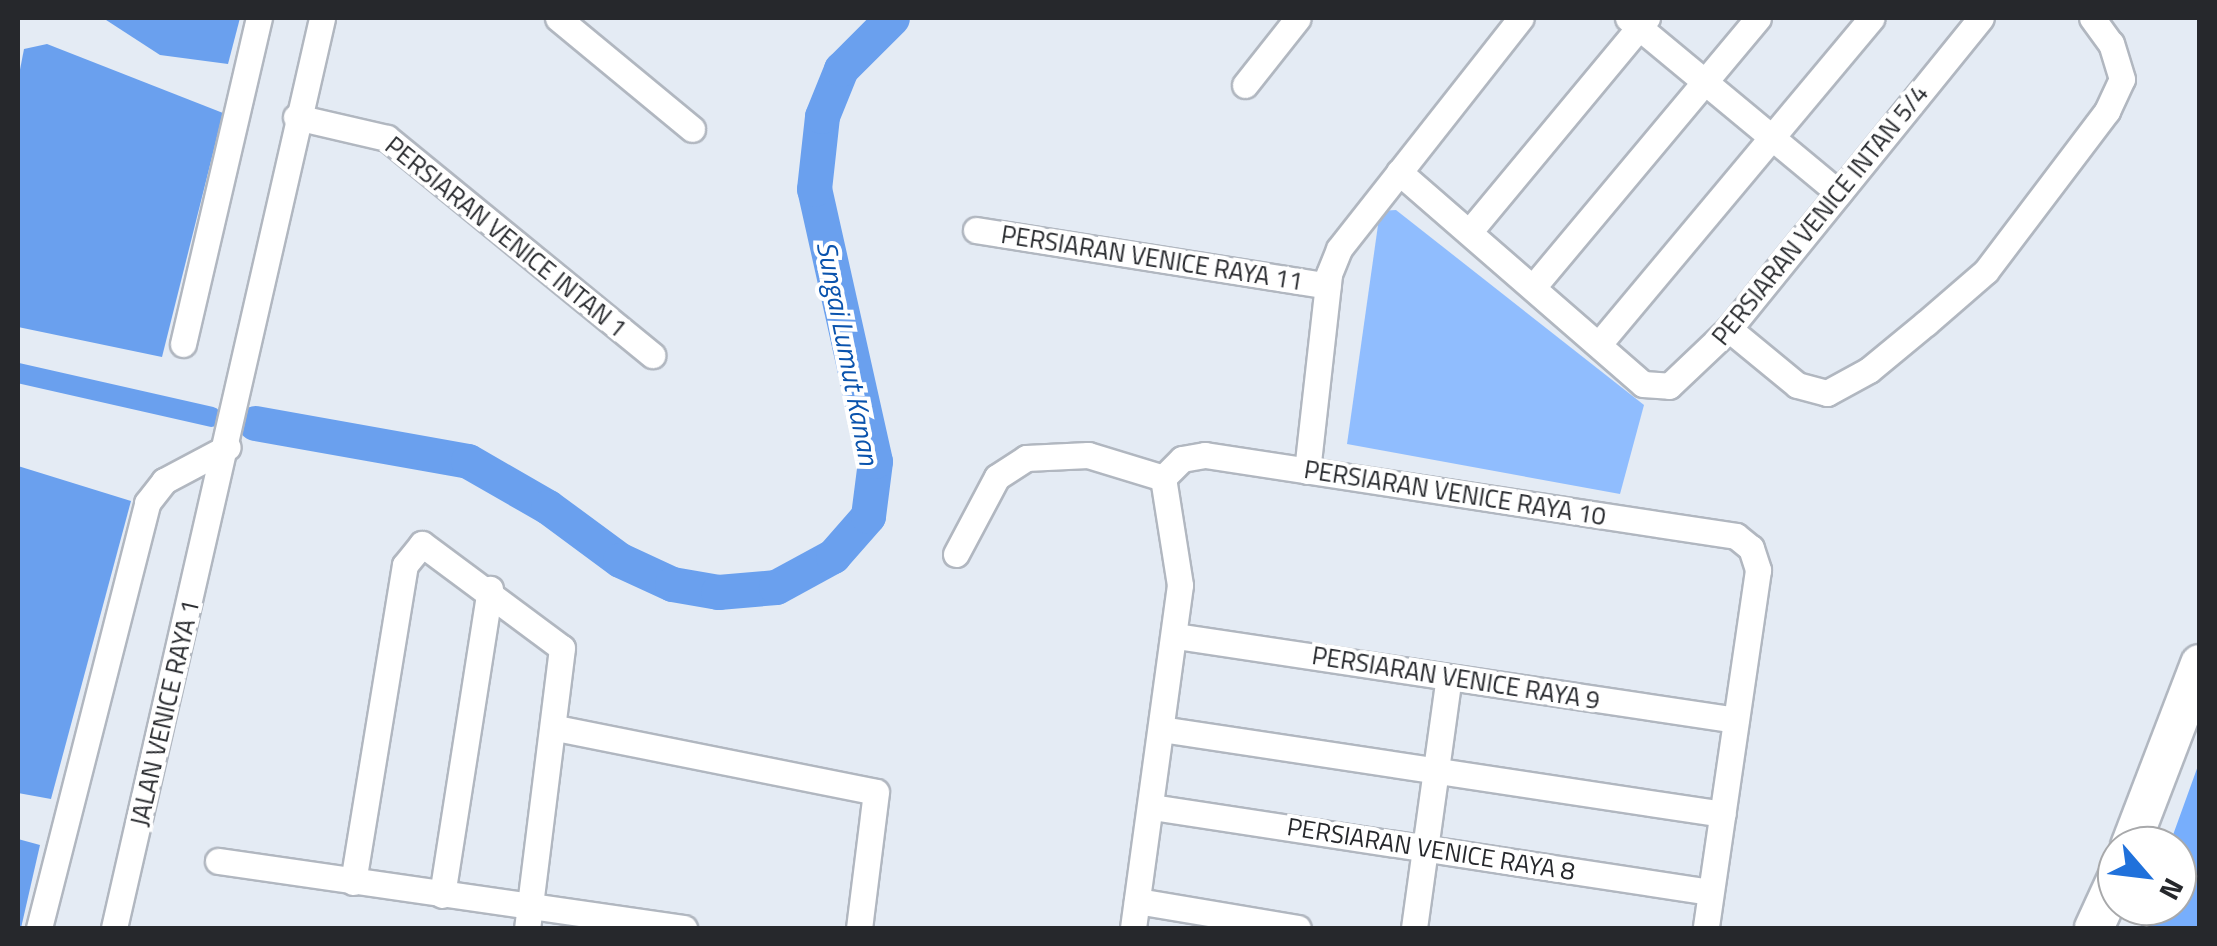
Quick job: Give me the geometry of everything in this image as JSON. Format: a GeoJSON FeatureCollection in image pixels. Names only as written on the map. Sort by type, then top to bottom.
{"type":"FeatureCollection","features":[{"type":"Feature","properties":{"kind":"highway"},"geometry":{"type":"LineString","coordinates":[[2138,826],[2200,664]]}},
{"type":"Feature","properties":{"kind":"street"},"geometry":{"type":"LineString","coordinates":[[183,344],[260,18]]}},
{"type":"Feature","properties":{"kind":"street","name":"JALAN VENICE RAYA 1"},"geometry":{"type":"LineString","coordinates":[[114,928],[228,447],[296,117],[322,18]]}},
{"type":"Feature","properties":{"kind":"street"},"geometry":{"type":"LineString","coordinates":[[558,18],[692,129]]}},
{"type":"Feature","properties":{"kind":"street"},"geometry":{"type":"LineString","coordinates":[[1244,84],[1298,18]]}},
{"type":"Feature","properties":{"kind":"street"},"geometry":{"type":"LineString","coordinates":[[1534,286],[1758,18]]}},
{"type":"Feature","properties":{"kind":"street"},"geometry":{"type":"LineString","coordinates":[[1399,172],[1600,344],[1872,18]]}},
{"type":"Feature","properties":{"kind":"street","name":"PERSIARAN VENICE INTAN 5/4"},"geometry":{"type":"LineString","coordinates":[[1600,344],[1643,384],[1669,386],[1728,329],[1981,18]]}},
{"type":"Feature","properties":{"kind":"street"},"geometry":{"type":"LineString","coordinates":[[1728,329],[1797,385],[1827,393],[1868,370],[1986,271],[2056,184],[2122,79],[2112,44],[2092,18]]}},
{"type":"Feature","properties":{"kind":"street"},"geometry":{"type":"LineString","coordinates":[[1307,470],[1328,286],[1339,248],[1517,19]]}},
{"type":"Feature","properties":{"kind":"street"},"geometry":{"type":"LineString","coordinates":[[1470,231],[1638,21],[1839,193]]}},
{"type":"Feature","properties":{"kind":"street","name":"PERSIARAN VENICE INTAN 1"},"geometry":{"type":"LineString","coordinates":[[296,117],[387,138],[652,355]]}},
{"type":"Feature","properties":{"kind":"street","name":"PERSIARAN VENICE RAYA 11"},"geometry":{"type":"LineString","coordinates":[[976,230],[1328,286]]}},
{"type":"Feature","properties":{"kind":"street"},"geometry":{"type":"LineString","coordinates":[[39,928],[147,503],[164,481],[228,447]]}},
{"type":"Feature","properties":{"kind":"street"},"geometry":{"type":"LineString","coordinates":[[956,554],[996,477],[1026,458],[1088,455],[1163,478],[1178,550],[1176,636],[1133,928]]}},
{"type":"Feature","properties":{"kind":"street","name":"PERSIARAN VENICE RAYA 10"},"geometry":{"type":"LineString","coordinates":[[1163,478],[1182,459],[1204,455],[1736,536],[1751,548],[1758,570],[1736,720]]}},
{"type":"Feature","properties":{"kind":"street"},"geometry":{"type":"LineString","coordinates":[[352,882],[405,565],[422,544],[490,589],[562,648],[556,728],[529,918]]}},
{"type":"Feature","properties":{"kind":"street"},"geometry":{"type":"LineString","coordinates":[[442,894],[490,589]]}},
{"type":"Feature","properties":{"kind":"street","name":"PERSIARAN VENICE RAYA 9"},"geometry":{"type":"LineString","coordinates":[[1176,636],[1736,720]]}},
{"type":"Feature","properties":{"kind":"street"},"geometry":{"type":"LineString","coordinates":[[1414,928],[1449,677]]}},
{"type":"Feature","properties":{"kind":"street"},"geometry":{"type":"LineString","coordinates":[[1706,928],[1736,720]]}},
{"type":"Feature","properties":{"kind":"street"},"geometry":{"type":"LineString","coordinates":[[556,728],[876,792],[859,928]]}},
{"type":"Feature","properties":{"kind":"street"},"geometry":{"type":"LineString","coordinates":[[1161,729],[1723,814]]}},
{"type":"Feature","properties":{"kind":"street","name":"PERSIARAN VENICE RAYA 8"},"geometry":{"type":"LineString","coordinates":[[1152,807],[1710,892]]}},
{"type":"Feature","properties":{"kind":"street"},"geometry":{"type":"LineString","coordinates":[[218,862],[442,894],[529,918],[684,928]]}},
{"type":"Feature","properties":{"kind":"street"},"geometry":{"type":"LineString","coordinates":[[1137,900],[1298,928]]}},
{"type":"Feature","properties":{"kind":"shaded area"},"geometry":{"type":"Polygon","coordinates":[[[103,18],[240,18],[228,64],[160,55],[103,18]]]}},
{"type":"Feature","properties":{"kind":"shaded area"},"geometry":{"type":"Polygon","coordinates":[[[47,44],[223,113],[162,357],[18,327],[18,80],[24,49],[47,44]]]}},
{"type":"Feature","properties":{"kind":"shaded area"},"geometry":{"type":"Polygon","coordinates":[[[1396,210],[1644,405],[1620,494],[1347,444],[1380,211],[1396,210]]]}},
{"type":"Feature","properties":{"kind":"shaded area"},"geometry":{"type":"Polygon","coordinates":[[[18,466],[131,501],[51,799],[18,793],[18,466]]]}},
{"type":"Feature","properties":{"kind":"shaded area"},"geometry":{"type":"Polygon","coordinates":[[[2199,763],[2199,928],[2140,928],[2197,926],[2197,826],[2176,826],[2199,763]]]}},
{"type":"Feature","properties":{"kind":"shaded area"},"geometry":{"type":"Polygon","coordinates":[[[18,839],[40,845],[21,928],[18,928],[18,839]]]}},
{"type":"Feature","properties":{"kind":"waterway","name":"Sungai Lumut Kanan"},"geometry":{"type":"LineString","coordinates":[[255,423],[468,461],[548,507],[620,560],[672,584],[718,592],[776,587],[833,556],[868,516],[875,461],[814,189],[822,116],[841,69],[892,18]]}},
{"type":"Feature","properties":{"kind":"waterway"},"geometry":{"type":"LineString","coordinates":[[18,373],[211,417]]}}]}
